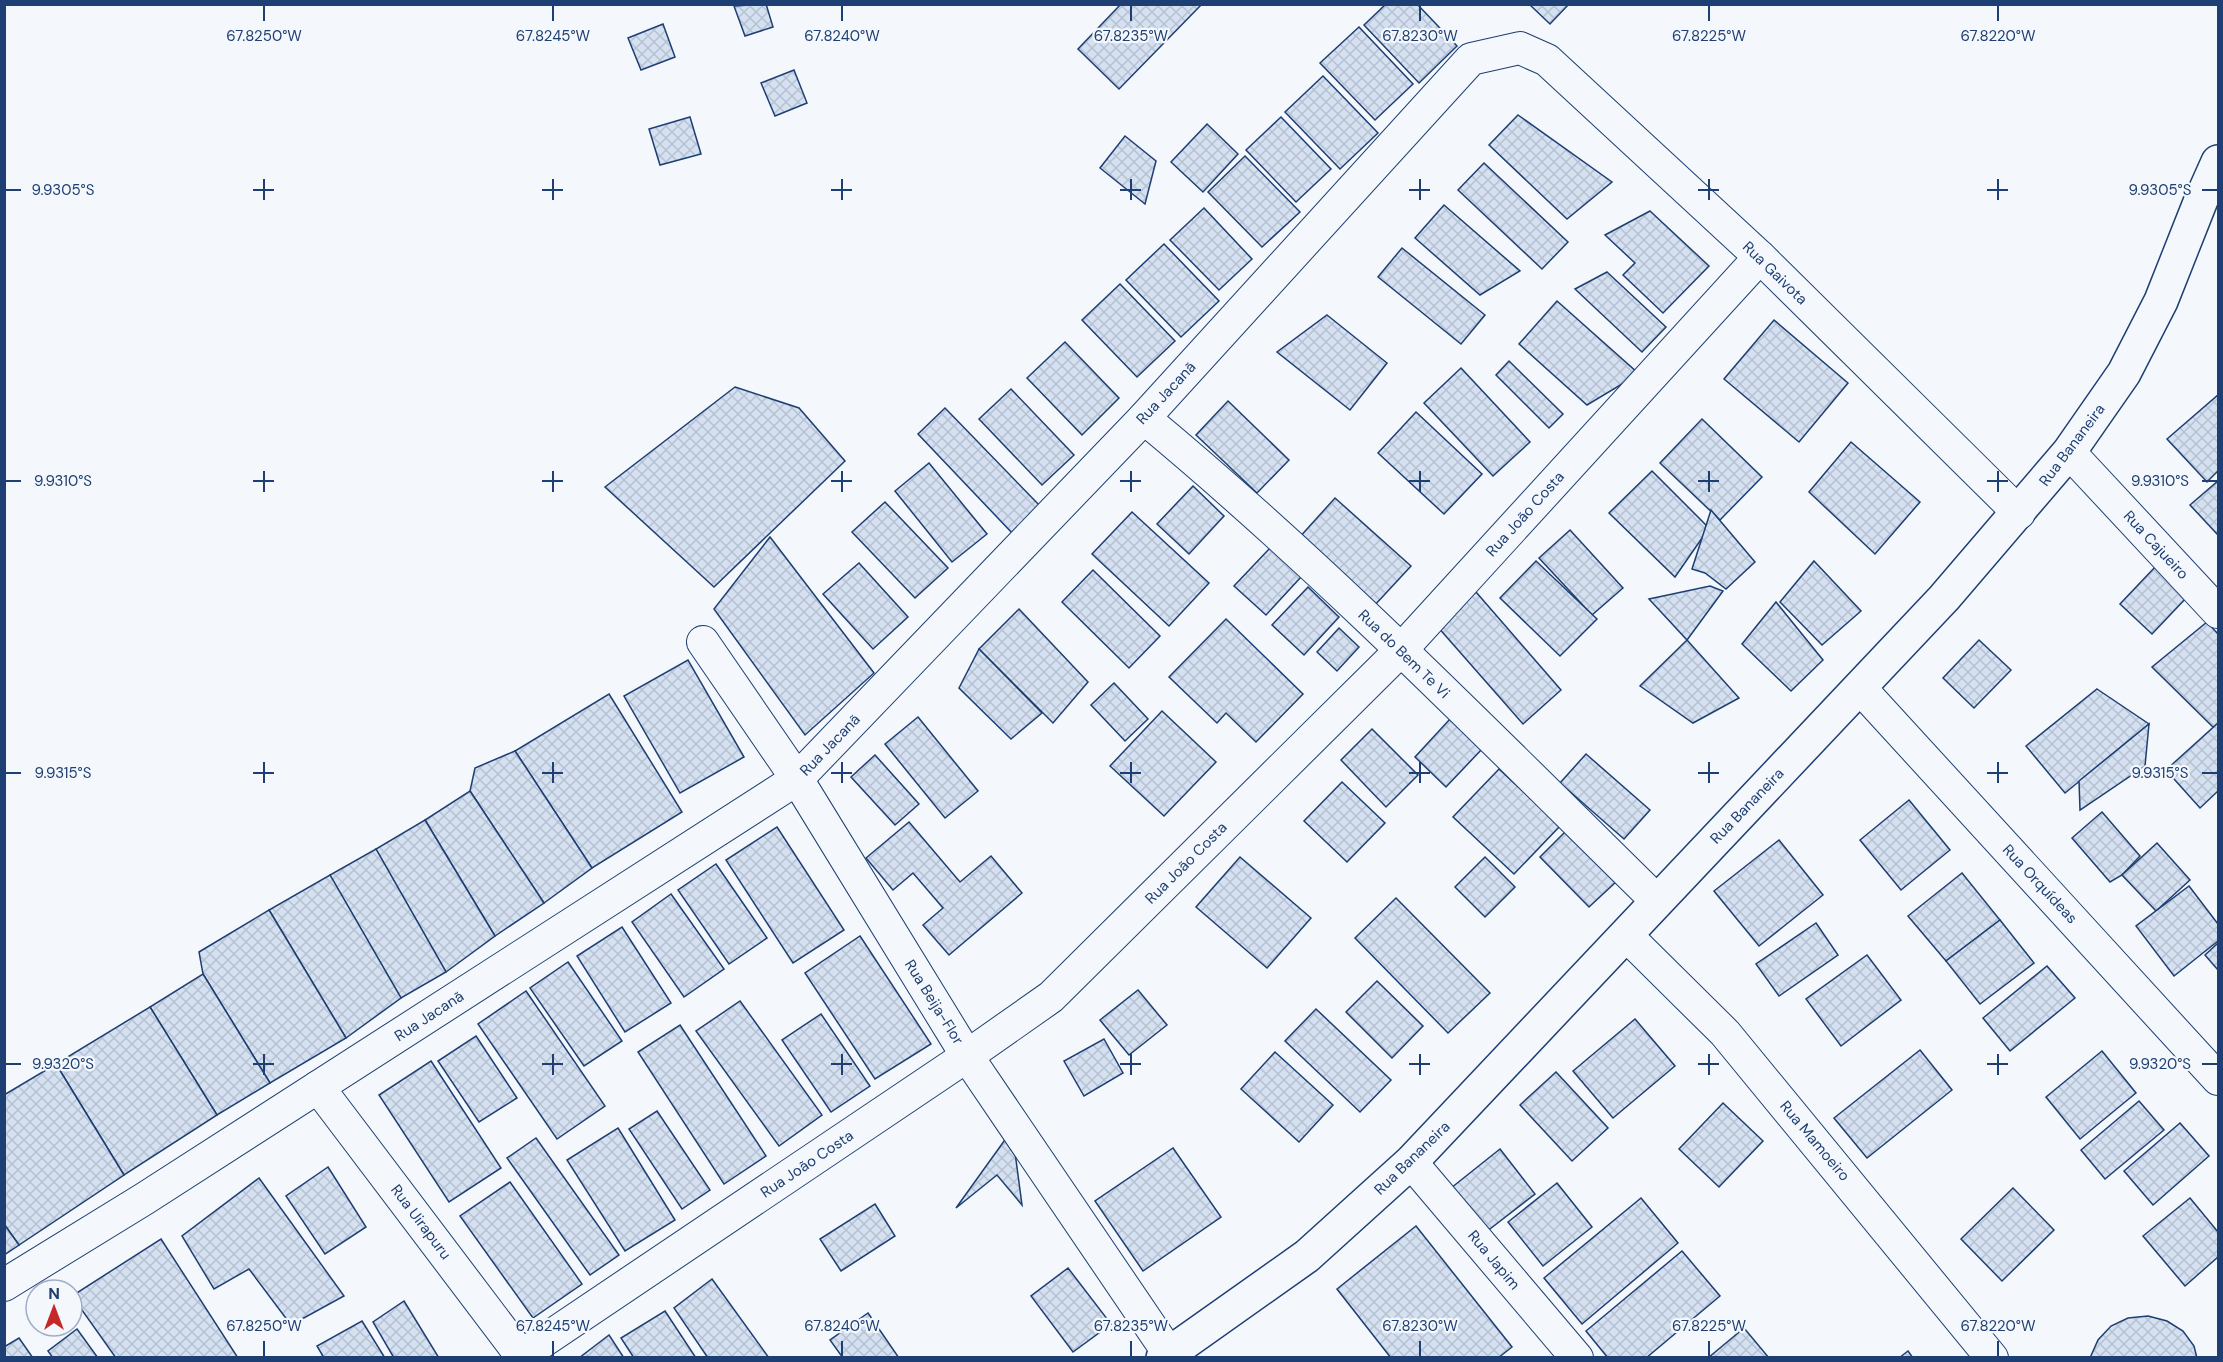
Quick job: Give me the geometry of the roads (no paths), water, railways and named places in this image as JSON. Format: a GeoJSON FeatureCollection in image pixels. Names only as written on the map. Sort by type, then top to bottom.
{"type":"FeatureCollection","features":[{"type":"Feature","properties":{"kind":"street","name":"Rua Gaivota"},"geometry":{"type":"LineString","coordinates":[[1520,48],[1547,60],[1760,257],[2019,513]]}},
{"type":"Feature","properties":{"kind":"street","name":"Rua Jacanã"},"geometry":{"type":"LineString","coordinates":[[4,1285],[144,1199],[797,779],[1144,418],[1471,59],[1520,48]]}},
{"type":"Feature","properties":{"kind":"street","name":"Rua Bananeira"},"geometry":{"type":"LineString","coordinates":[[1168,1356],[1306,1256],[1411,1162],[1627,936],[1656,900],[1861,689],[2019,513],[2069,452],[2124,373],[2161,301],[2218,162]]}},
{"type":"Feature","properties":{"kind":"street","name":"Rua João Costa"},"geometry":{"type":"LineString","coordinates":[[521,1357],[1051,997],[1401,650],[1760,257]]}},
{"type":"Feature","properties":{"kind":"street","name":"Rua do Bem Te Vi"},"geometry":{"type":"LineString","coordinates":[[1144,418],[1202,466],[1401,650],[1656,900]]}},
{"type":"Feature","properties":{"kind":"street","name":"Rua Cajueiro"},"geometry":{"type":"LineString","coordinates":[[2069,452],[2218,612]]}},
{"type":"Feature","properties":{"kind":"street","name":"Rua Beija-Flor"},"geometry":{"type":"LineString","coordinates":[[703,642],[797,779],[967,1056],[1168,1356]]}},
{"type":"Feature","properties":{"kind":"street","name":"Rua Orquídeas"},"geometry":{"type":"LineString","coordinates":[[1861,689],[2218,1079]]}},
{"type":"Feature","properties":{"kind":"street","name":"Rua Mamoeiro"},"geometry":{"type":"LineString","coordinates":[[1627,936],[1725,1033],[1992,1358]]}},
{"type":"Feature","properties":{"kind":"street","name":"Rua Uirapuru"},"geometry":{"type":"LineString","coordinates":[[318,1087],[521,1357]]}},
{"type":"Feature","properties":{"kind":"street","name":"Rua Japim"},"geometry":{"type":"LineString","coordinates":[[1411,1162],[1577,1358]]}}]}
